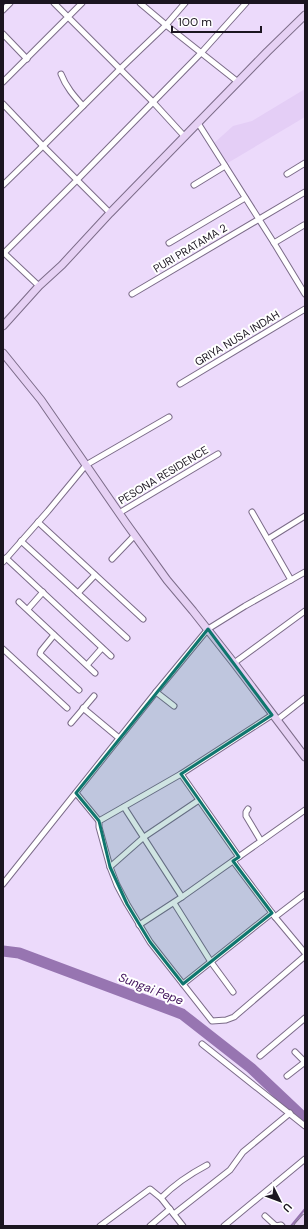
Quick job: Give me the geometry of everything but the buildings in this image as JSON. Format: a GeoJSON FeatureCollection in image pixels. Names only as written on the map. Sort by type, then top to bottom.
{"type":"FeatureCollection","features":[{"type":"Feature","properties":{"kind":"main road"},"geometry":{"type":"LineString","coordinates":[[3,326],[39,286],[62,265],[110,213],[266,52],[305,15]]}},
{"type":"Feature","properties":{"kind":"main road"},"geometry":{"type":"LineString","coordinates":[[3,353],[41,400],[167,580],[208,629],[305,757]]}},
{"type":"Feature","properties":{"kind":"main road"},"geometry":{"type":"LineString","coordinates":[[298,1226],[305,1218]]}},
{"type":"Feature","properties":{"kind":"street"},"geometry":{"type":"LineString","coordinates":[[3,10],[10,3]]}},
{"type":"Feature","properties":{"kind":"street"},"geometry":{"type":"LineString","coordinates":[[54,3],[153,102],[185,137]]}},
{"type":"Feature","properties":{"kind":"street"},"geometry":{"type":"LineString","coordinates":[[3,82],[82,3]]}},
{"type":"Feature","properties":{"kind":"street"},"geometry":{"type":"LineString","coordinates":[[140,3],[238,82]]}},
{"type":"Feature","properties":{"kind":"street"},"geometry":{"type":"LineString","coordinates":[[3,185],[166,25],[185,3]]}},
{"type":"Feature","properties":{"kind":"street"},"geometry":{"type":"LineString","coordinates":[[39,286],[3,253],[77,180],[201,53],[246,3]]}},
{"type":"Feature","properties":{"kind":"street"},"geometry":{"type":"LineString","coordinates":[[3,34],[27,59]]}},
{"type":"Feature","properties":{"kind":"street"},"geometry":{"type":"LineString","coordinates":[[61,74],[68,90],[83,106]]}},
{"type":"Feature","properties":{"kind":"street"},"geometry":{"type":"LineString","coordinates":[[3,104],[110,213]]}},
{"type":"Feature","properties":{"kind":"street"},"geometry":{"type":"LineString","coordinates":[[198,123],[305,294]]}},
{"type":"Feature","properties":{"kind":"street"},"geometry":{"type":"LineString","coordinates":[[287,174],[305,163]]}},
{"type":"Feature","properties":{"kind":"street"},"geometry":{"type":"LineString","coordinates":[[194,185],[225,166]]}},
{"type":"Feature","properties":{"kind":"street","name":"PURI PRATAMA 2"},"geometry":{"type":"LineString","coordinates":[[132,294],[305,192]]}},
{"type":"Feature","properties":{"kind":"street"},"geometry":{"type":"LineString","coordinates":[[169,243],[245,198]]}},
{"type":"Feature","properties":{"kind":"street"},"geometry":{"type":"LineString","coordinates":[[274,243],[304,225]]}},
{"type":"Feature","properties":{"kind":"street","name":"GRIYA NUSA INDAH"},"geometry":{"type":"LineString","coordinates":[[180,384],[305,309]]}},
{"type":"Feature","properties":{"kind":"street"},"geometry":{"type":"LineString","coordinates":[[111,656],[43,592],[5,560],[86,465],[169,417]]}},
{"type":"Feature","properties":{"kind":"street","name":"PESONA RESIDENCE"},"geometry":{"type":"LineString","coordinates":[[119,513],[218,454]]}},
{"type":"Feature","properties":{"kind":"street"},"geometry":{"type":"LineString","coordinates":[[252,512],[291,580]]}},
{"type":"Feature","properties":{"kind":"street"},"geometry":{"type":"LineString","coordinates":[[268,538],[305,516]]}},
{"type":"Feature","properties":{"kind":"street"},"geometry":{"type":"LineString","coordinates":[[38,522],[143,620]]}},
{"type":"Feature","properties":{"kind":"street"},"geometry":{"type":"LineString","coordinates":[[112,559],[135,535]]}},
{"type":"Feature","properties":{"kind":"street"},"geometry":{"type":"LineString","coordinates":[[21,541],[127,638]]}},
{"type":"Feature","properties":{"kind":"street"},"geometry":{"type":"LineString","coordinates":[[78,593],[95,575]]}},
{"type":"Feature","properties":{"kind":"street"},"geometry":{"type":"LineString","coordinates":[[3,884],[208,629],[291,580],[304,575]]}},
{"type":"Feature","properties":{"kind":"street"},"geometry":{"type":"LineString","coordinates":[[28,609],[43,592]]}},
{"type":"Feature","properties":{"kind":"street"},"geometry":{"type":"LineString","coordinates":[[19,602],[95,673]]}},
{"type":"Feature","properties":{"kind":"street"},"geometry":{"type":"LineString","coordinates":[[234,663],[305,611]]}},
{"type":"Feature","properties":{"kind":"street"},"geometry":{"type":"LineString","coordinates":[[54,635],[40,654],[79,690]]}},
{"type":"Feature","properties":{"kind":"street"},"geometry":{"type":"LineString","coordinates":[[87,665],[102,648]]}},
{"type":"Feature","properties":{"kind":"street"},"geometry":{"type":"LineString","coordinates":[[3,649],[67,708]]}},
{"type":"Feature","properties":{"kind":"street"},"geometry":{"type":"LineString","coordinates":[[156,692],[174,706]]}},
{"type":"Feature","properties":{"kind":"street"},"geometry":{"type":"LineString","coordinates":[[71,723],[94,696]]}},
{"type":"Feature","properties":{"kind":"street"},"geometry":{"type":"LineString","coordinates":[[98,821],[181,774],[305,698]]}},
{"type":"Feature","properties":{"kind":"street"},"geometry":{"type":"LineString","coordinates":[[83,708],[119,738]]}},
{"type":"Feature","properties":{"kind":"street"},"geometry":{"type":"LineString","coordinates":[[181,774],[239,857]]}},
{"type":"Feature","properties":{"kind":"street"},"geometry":{"type":"LineString","coordinates":[[76,794],[98,821],[116,885],[139,925],[150,942],[210,1019],[214,1021],[226,1020],[234,1017],[305,955],[233,861]]}},
{"type":"Feature","properties":{"kind":"street"},"geometry":{"type":"LineString","coordinates":[[110,867],[144,837],[199,800]]}},
{"type":"Feature","properties":{"kind":"street"},"geometry":{"type":"LineString","coordinates":[[124,807],[182,897]]}},
{"type":"Feature","properties":{"kind":"street"},"geometry":{"type":"LineString","coordinates":[[248,810],[246,812],[246,816],[261,841]]}},
{"type":"Feature","properties":{"kind":"street"},"geometry":{"type":"LineString","coordinates":[[139,925],[174,903],[305,810]]}},
{"type":"Feature","properties":{"kind":"street"},"geometry":{"type":"LineString","coordinates":[[183,984],[274,915],[305,894]]}},
{"type":"Feature","properties":{"kind":"street"},"geometry":{"type":"LineString","coordinates":[[174,903],[211,962],[233,992]]}},
{"type":"Feature","properties":{"kind":"street"},"geometry":{"type":"LineString","coordinates":[[260,1056],[305,1018]]}},
{"type":"Feature","properties":{"kind":"street"},"geometry":{"type":"LineString","coordinates":[[202,1044],[305,1126]]}},
{"type":"Feature","properties":{"kind":"street"},"geometry":{"type":"LineString","coordinates":[[287,1076],[305,1062],[295,1052]]}},
{"type":"Feature","properties":{"kind":"street"},"geometry":{"type":"LineString","coordinates":[[174,1214],[230,1170],[243,1152],[290,1113]]}},
{"type":"Feature","properties":{"kind":"street"},"geometry":{"type":"LineString","coordinates":[[224,1226],[305,1159]]}},
{"type":"Feature","properties":{"kind":"street"},"geometry":{"type":"LineString","coordinates":[[161,1198],[182,1180],[207,1165]]}},
{"type":"Feature","properties":{"kind":"street"},"geometry":{"type":"LineString","coordinates":[[100,1226],[150,1190],[161,1198],[183,1226]]}},
{"type":"Feature","properties":{"kind":"street"},"geometry":{"type":"LineString","coordinates":[[150,1226],[170,1209]]}},
{"type":"Feature","properties":{"kind":"street"},"geometry":{"type":"LineString","coordinates":[[264,1216],[276,1226],[282,1226]]}},
{"type":"Feature","properties":{"kind":"highlighted area"},"geometry":{"type":"Polygon","coordinates":[[[208,629],[272,715],[181,774],[239,857],[233,861],[272,913],[183,984],[150,942],[127,904],[110,867],[99,821],[76,793],[208,629]]]}},
{"type":"Feature","properties":{"kind":"shaded area"},"geometry":{"type":"Polygon","coordinates":[[[305,89],[305,117],[226,164],[213,144],[233,126],[252,121],[305,89]]]}},
{"type":"Feature","properties":{"kind":"waterway","name":"Sungai Pepe"},"geometry":{"type":"LineString","coordinates":[[3,951],[19,953],[182,1014],[251,1068],[305,1119]]}},
{"type":"Feature","properties":{"kind":"waterway"},"geometry":{"type":"LineString","coordinates":[[291,1226],[305,1209]]}}]}
